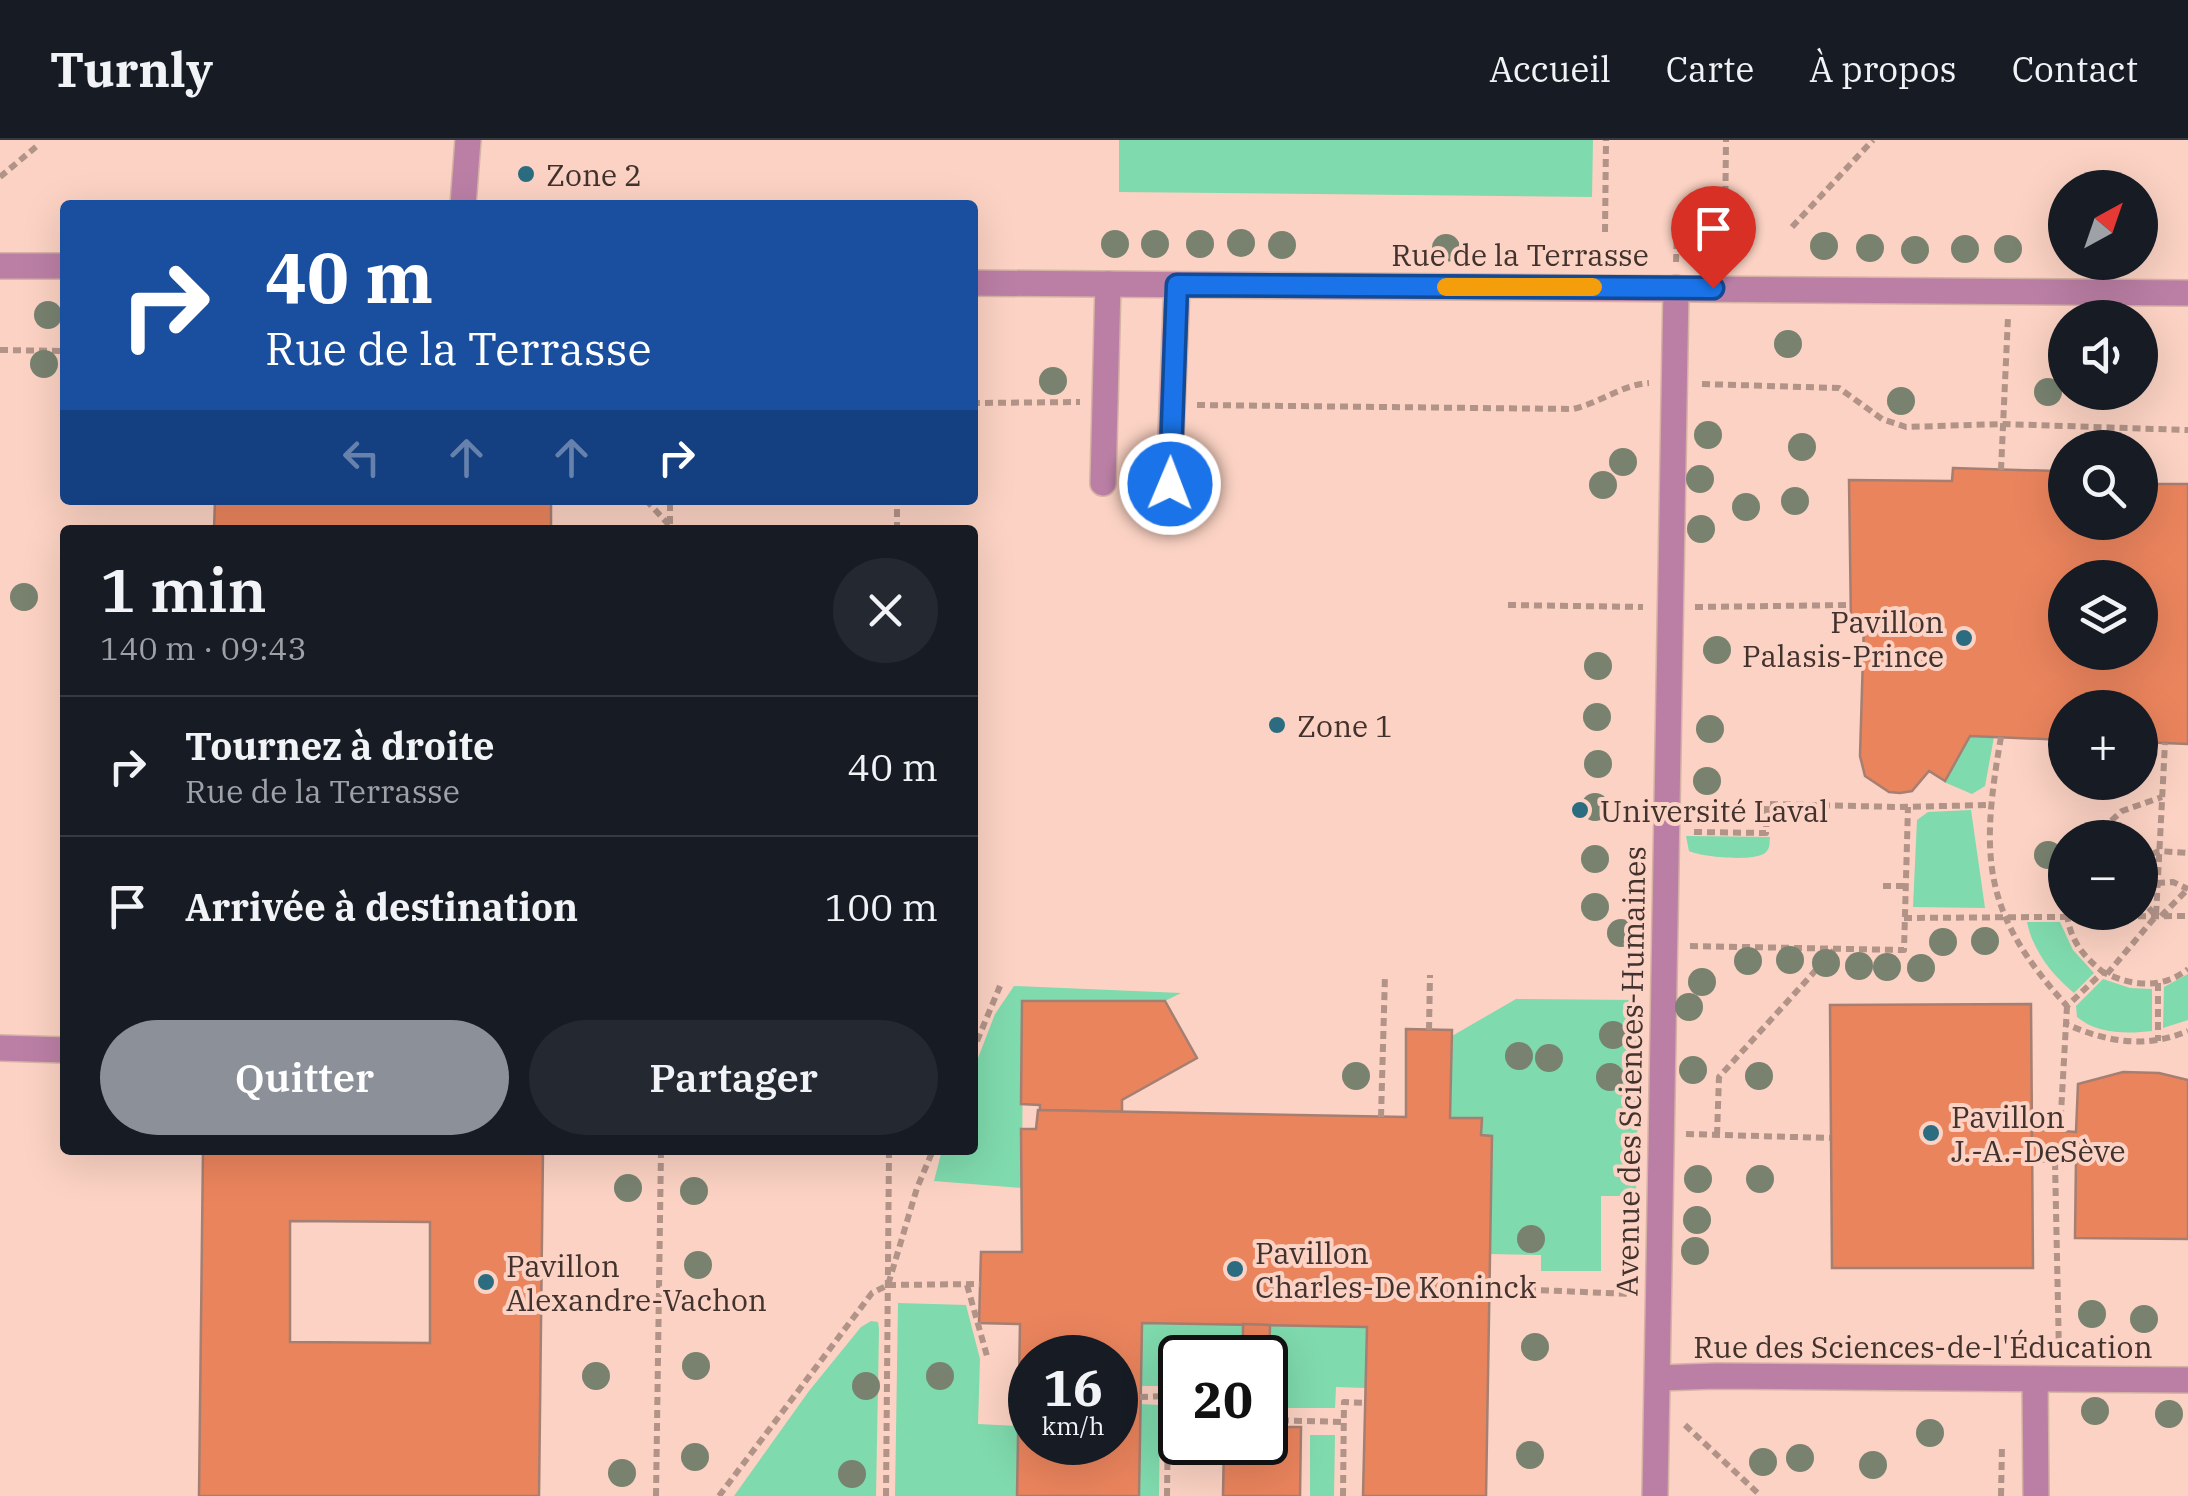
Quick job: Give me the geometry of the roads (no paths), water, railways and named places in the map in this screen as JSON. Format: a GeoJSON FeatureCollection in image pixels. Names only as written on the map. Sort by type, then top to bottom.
{"type":"FeatureCollection","features":[{"type":"Feature","properties":{"kind":"street"},"geometry":{"type":"LineString","coordinates":[[464,200],[468,148]]}},
{"type":"Feature","properties":{"kind":"street"},"geometry":{"type":"LineString","coordinates":[[0,266],[60,266]]}},
{"type":"Feature","properties":{"kind":"street","name":"Rue de la Terrasse"},"geometry":{"type":"LineString","coordinates":[[978,283],[2188,293]]}},
{"type":"Feature","properties":{"kind":"street"},"geometry":{"type":"LineString","coordinates":[[1103,484],[1108,284]]}},
{"type":"Feature","properties":{"kind":"street"},"geometry":{"type":"LineString","coordinates":[[1170,484],[1177,285]]}},
{"type":"Feature","properties":{"kind":"street","name":"Avenue des Sciences-Humaines"},"geometry":{"type":"LineString","coordinates":[[1655,1496],[1676,288]]}},
{"type":"Feature","properties":{"kind":"street"},"geometry":{"type":"LineString","coordinates":[[0,1048],[60,1050]]}},
{"type":"Feature","properties":{"kind":"street","name":"Rue des Sciences-de-l'Éducation"},"geometry":{"type":"LineString","coordinates":[[1658,1390],[1716,1376],[2188,1380]]}},
{"type":"Feature","properties":{"kind":"street"},"geometry":{"type":"LineString","coordinates":[[2036,1496],[2048,1380]]}},
{"type":"Feature","properties":{"kind":"place","name":"Zone 2"},"geometry":{"type":"Point","coordinates":[526,174]}},
{"type":"Feature","properties":{"kind":"place","name":"Pavillon Palasis-Prince"},"geometry":{"type":"Point","coordinates":[1964,638]}},
{"type":"Feature","properties":{"kind":"place","name":"Zone 1"},"geometry":{"type":"Point","coordinates":[1277,725]}},
{"type":"Feature","properties":{"kind":"place","name":"Université Laval"},"geometry":{"type":"Point","coordinates":[1580,810]}},
{"type":"Feature","properties":{"kind":"place","name":"Pavillon J.-A.-DeSève"},"geometry":{"type":"Point","coordinates":[1931,1133]}},
{"type":"Feature","properties":{"kind":"place","name":"Pavillon Charles-De Koninck"},"geometry":{"type":"Point","coordinates":[1235,1269]}},
{"type":"Feature","properties":{"kind":"place","name":"Pavillon Alexandre-Vachon"},"geometry":{"type":"Point","coordinates":[486,1282]}}]}
